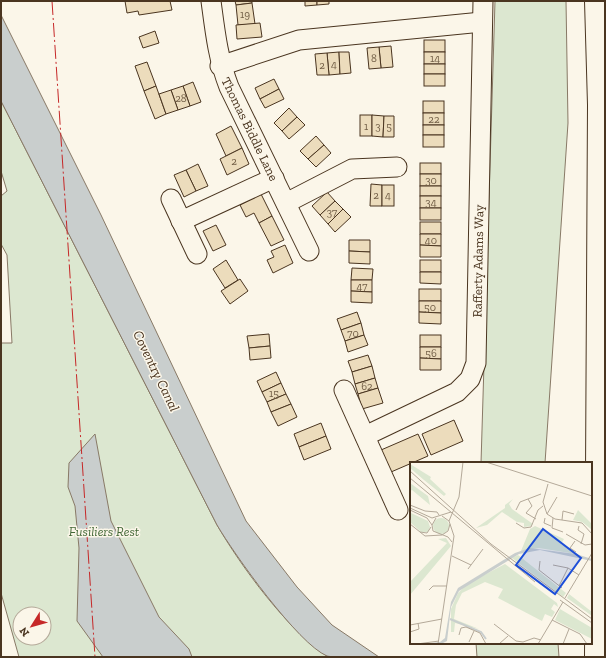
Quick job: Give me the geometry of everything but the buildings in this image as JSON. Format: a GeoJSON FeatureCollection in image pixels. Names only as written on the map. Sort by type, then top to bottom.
{"type":"FeatureCollection","features":[{"type":"Feature","properties":{"kind":"highway"},"geometry":{"type":"LineString","coordinates":[[596,1],[599,105],[596,657]]}},
{"type":"Feature","properties":{"kind":"street","name":"Thomas Biddle Lane"},"geometry":{"type":"LineString","coordinates":[[212,1],[220,66],[309,251]]}},
{"type":"Feature","properties":{"kind":"street","name":"Rafferty Adams Way"},"geometry":{"type":"LineString","coordinates":[[365,436],[457,392],[470,379],[476,363],[483,1]]}},
{"type":"Feature","properties":{"kind":"street"},"geometry":{"type":"LineString","coordinates":[[220,66],[299,40],[482,22]]}},
{"type":"Feature","properties":{"kind":"street"},"geometry":{"type":"LineString","coordinates":[[286,203],[352,169],[398,167]]}},
{"type":"Feature","properties":{"kind":"street"},"geometry":{"type":"LineString","coordinates":[[181,221],[274,178]]}},
{"type":"Feature","properties":{"kind":"street"},"geometry":{"type":"LineString","coordinates":[[171,199],[197,254]]}},
{"type":"Feature","properties":{"kind":"street"},"geometry":{"type":"LineString","coordinates":[[344,390],[398,510]]}},
{"type":"Feature","properties":{"kind":"green space"},"geometry":{"type":"Polygon","coordinates":[[[495,1],[566,1],[568,123],[545,462],[481,462],[495,1]]]}},
{"type":"Feature","properties":{"kind":"green space","name":"Fusiliers Rest"},"geometry":{"type":"Polygon","coordinates":[[[1,101],[217,525],[239,560],[266,597],[297,631],[328,657],[19,657],[16,646],[52,646],[52,606],[12,606],[12,632],[1,593],[1,343],[12,343],[7,255],[1,244],[1,196],[7,191],[1,171],[1,101]]]}},
{"type":"Feature","properties":{"kind":"green space"},"geometry":{"type":"Polygon","coordinates":[[[476,644],[558,644],[559,657],[477,657],[476,644]]]}},
{"type":"Feature","properties":{"kind":"water","name":"Coventry Canal"},"geometry":{"type":"Polygon","coordinates":[[[1,15],[101,215],[246,521],[297,587],[332,625],[379,657],[331,657],[315,648],[300,635],[268,597],[237,556],[217,525],[1,101],[1,15]]]}},
{"type":"Feature","properties":{"kind":"water"},"geometry":{"type":"Polygon","coordinates":[[[95,434],[111,521],[159,617],[189,649],[192,657],[103,657],[77,621],[79,548],[75,506],[68,487],[69,463],[95,434]]]}},
{"type":"Feature","properties":{"kind":"power"},"geometry":{"type":"LineString","coordinates":[[52,1],[95,657]]}}]}
